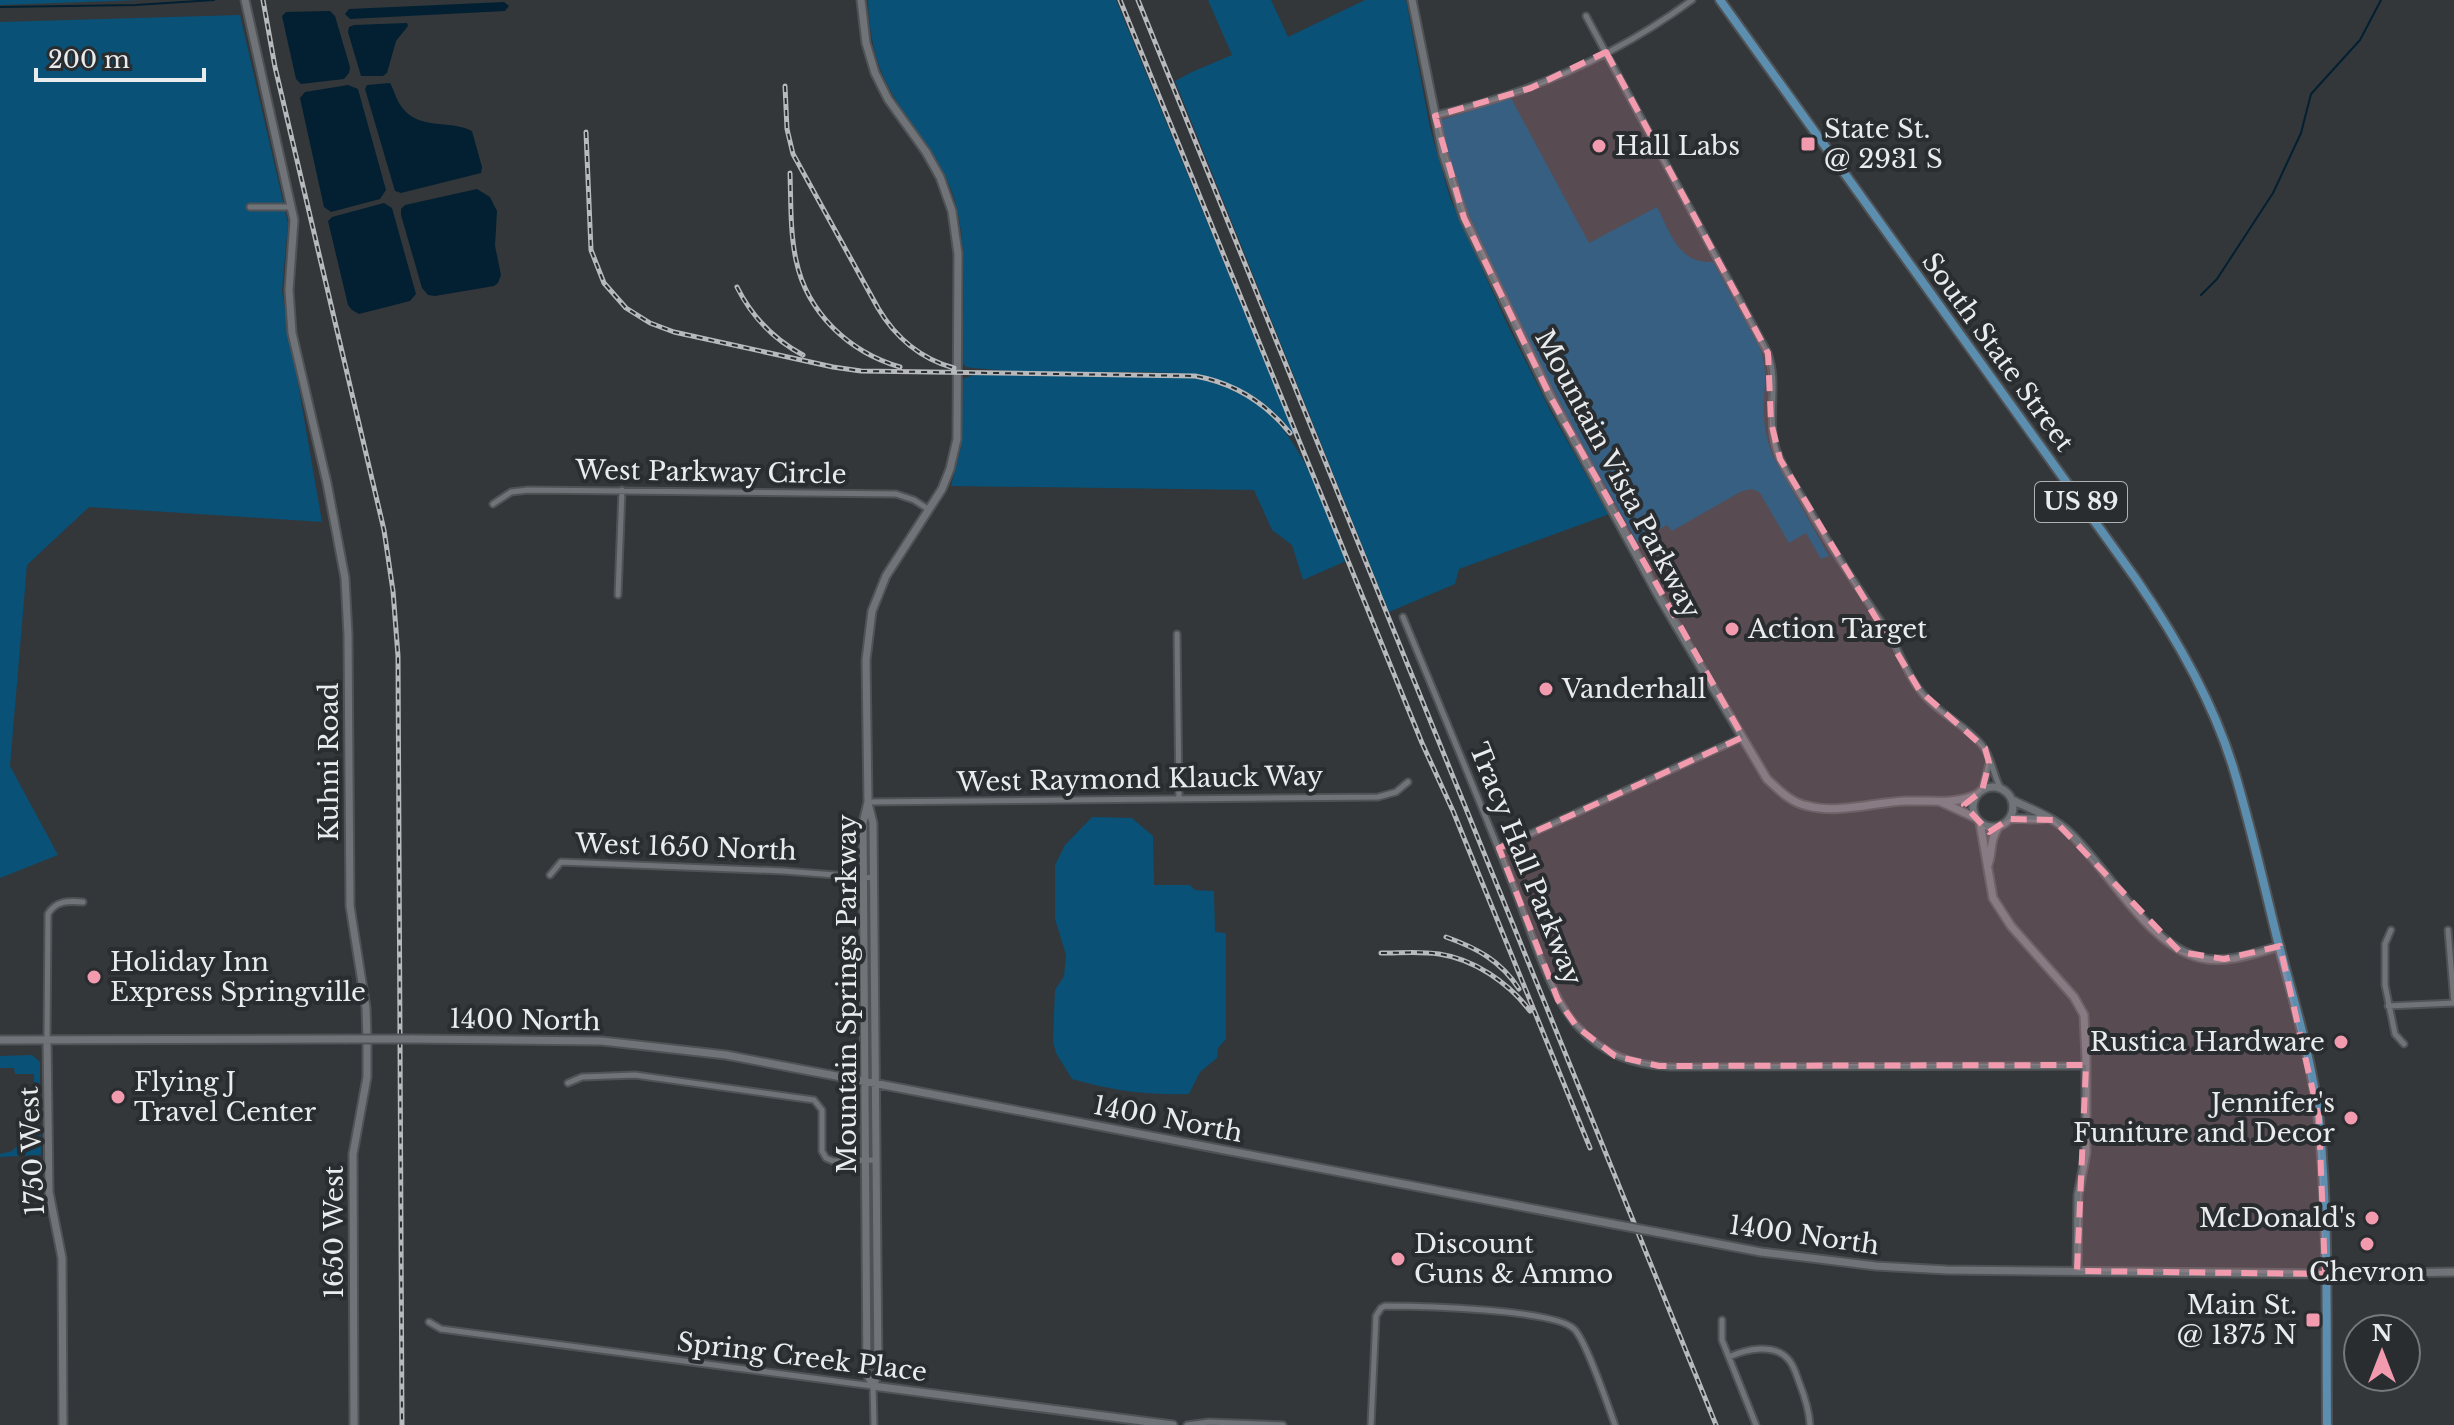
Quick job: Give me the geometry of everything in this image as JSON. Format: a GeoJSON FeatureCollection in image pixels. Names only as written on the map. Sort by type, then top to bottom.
{"type":"FeatureCollection","features":[{"type":"Feature","properties":{"kind":"main road","name":"South State Street"},"geometry":{"type":"LineString","coordinates":[[1720,0],[2166,622],[2210,709],[2232,765],[2280,946]]}},
{"type":"Feature","properties":{"kind":"main road","name":"US 89"},"geometry":{"type":"LineString","coordinates":[[2280,946],[2319,1118],[2324,1201],[2327,1425]]}},
{"type":"Feature","properties":{"kind":"street","name":"Kuhni Road"},"geometry":{"type":"LineString","coordinates":[[245,0],[291,207],[294,230],[289,290],[292,333],[327,483],[345,578],[350,906],[366,1008],[367,1040]]}},
{"type":"Feature","properties":{"kind":"street"},"geometry":{"type":"LineString","coordinates":[[861,0],[864,33],[875,73],[888,99],[936,168],[947,192],[955,223],[958,254],[959,418],[954,454],[942,489],[886,576],[870,621],[866,660],[868,802]]}},
{"type":"Feature","properties":{"kind":"street","name":"Mountain Vista Parkway"},"geometry":{"type":"LineString","coordinates":[[1412,0],[1443,154],[1464,218],[1550,396],[1651,582],[1767,779],[1786,796],[1805,806],[1827,809],[1907,801],[1941,802],[1969,798],[1980,792]]}},
{"type":"Feature","properties":{"kind":"street"},"geometry":{"type":"LineString","coordinates":[[1435,116],[1531,88],[1647,31],[1692,0]]}},
{"type":"Feature","properties":{"kind":"street"},"geometry":{"type":"LineString","coordinates":[[1586,16],[1768,353],[1773,374],[1771,422],[1780,459],[1836,556],[1889,634],[1920,691],[1931,704],[1979,741],[1989,756],[1980,792],[1973,806],[1993,898],[2022,939],[2074,997],[2084,1015],[2086,1153],[2077,1213],[2077,1271]]}},
{"type":"Feature","properties":{"kind":"street"},"geometry":{"type":"LineString","coordinates":[[250,207],[291,207]]}},
{"type":"Feature","properties":{"kind":"street"},"geometry":{"type":"LineString","coordinates":[[618,595],[622,490]]}},
{"type":"Feature","properties":{"kind":"street","name":"West Parkway Circle"},"geometry":{"type":"LineString","coordinates":[[493,504],[511,492],[520,491],[622,490],[896,494],[914,500],[929,510]]}},
{"type":"Feature","properties":{"kind":"street","name":"Tracy Hall Parkway"},"geometry":{"type":"LineString","coordinates":[[1403,617],[1558,1000],[1577,1027],[1615,1056],[1640,1065],[1670,1067],[2086,1066]]}},
{"type":"Feature","properties":{"kind":"street"},"geometry":{"type":"LineString","coordinates":[[1177,634],[1179,799]]}},
{"type":"Feature","properties":{"kind":"street"},"geometry":{"type":"LineString","coordinates":[[1499,848],[1743,737]]}},
{"type":"Feature","properties":{"kind":"street"},"geometry":{"type":"LineString","coordinates":[[1989,763],[2001,789],[2012,800],[2054,820],[2070,834],[2149,926],[2180,952],[2204,959],[2224,959],[2280,946]]}},
{"type":"Feature","properties":{"kind":"street","name":"West Raymond Klauck Way"},"geometry":{"type":"LineString","coordinates":[[868,802],[1378,797],[1396,792],[1408,782]]}},
{"type":"Feature","properties":{"kind":"street"},"geometry":{"type":"LineString","coordinates":[[1980,792],[1990,788],[2001,789]]}},
{"type":"Feature","properties":{"kind":"street"},"geometry":{"type":"LineString","coordinates":[[2009,819],[2012,800]]}},
{"type":"Feature","properties":{"kind":"street","name":"Mountain Springs Parkway"},"geometry":{"type":"LineString","coordinates":[[868,802],[863,823],[865,1160],[867,1374],[873,1386]]}},
{"type":"Feature","properties":{"kind":"street","name":"Mountain Springs Parkway"},"geometry":{"type":"LineString","coordinates":[[868,802],[873,817],[874,878],[878,1373],[873,1386],[874,1425]]}},
{"type":"Feature","properties":{"kind":"street","name":"Mountain Vista Parkway"},"geometry":{"type":"LineString","coordinates":[[1941,802],[1978,821]]}},
{"type":"Feature","properties":{"kind":"street"},"geometry":{"type":"LineString","coordinates":[[1988,865],[1992,836],[1999,826],[2009,819],[2047,818]]}},
{"type":"Feature","properties":{"kind":"street"},"geometry":{"type":"LineString","coordinates":[[1978,821],[1999,826]]}},
{"type":"Feature","properties":{"kind":"street","name":"West 1650 North"},"geometry":{"type":"LineString","coordinates":[[550,875],[561,862],[728,868],[874,878]]}},
{"type":"Feature","properties":{"kind":"street","name":"1750 West"},"geometry":{"type":"LineString","coordinates":[[63,1425],[62,1258],[49,1192],[48,914],[64,901],[83,902]]}},
{"type":"Feature","properties":{"kind":"street"},"geometry":{"type":"LineString","coordinates":[[2391,930],[2385,944],[2385,985],[2395,1034],[2404,1044]]}},
{"type":"Feature","properties":{"kind":"street"},"geometry":{"type":"LineString","coordinates":[[2388,1006],[2454,1003],[2448,930]]}},
{"type":"Feature","properties":{"kind":"street","name":"1400 North"},"geometry":{"type":"LineString","coordinates":[[0,1040],[545,1039],[650,1045],[726,1055],[1752,1251],[1876,1266],[1947,1270],[2325,1274],[2454,1272]]}},
{"type":"Feature","properties":{"kind":"street","name":"1650 West"},"geometry":{"type":"LineString","coordinates":[[354,1425],[353,1154],[367,1077],[367,1040]]}},
{"type":"Feature","properties":{"kind":"street"},"geometry":{"type":"LineString","coordinates":[[568,1083],[582,1077],[635,1075],[814,1100],[822,1110],[822,1151],[826,1158],[833,1161],[876,1160]]}},
{"type":"Feature","properties":{"kind":"street"},"geometry":{"type":"LineString","coordinates":[[1371,1425],[1376,1316],[1381,1308],[1390,1306],[1528,1315],[1571,1326],[1581,1339],[1615,1425]]}},
{"type":"Feature","properties":{"kind":"street"},"geometry":{"type":"LineString","coordinates":[[1722,1320],[1722,1340],[1756,1425]]}},
{"type":"Feature","properties":{"kind":"street","name":"Spring Creek Place"},"geometry":{"type":"LineString","coordinates":[[429,1322],[441,1329],[1173,1425]]}},
{"type":"Feature","properties":{"kind":"street"},"geometry":{"type":"LineString","coordinates":[[1729,1357],[1749,1350],[1782,1354],[1794,1367],[1806,1400],[1810,1425]]}},
{"type":"Feature","properties":{"kind":"street"},"geometry":{"type":"LineString","coordinates":[[1187,1425],[1209,1422],[1283,1425]]}},
{"type":"Feature","properties":{"kind":"highlighted area"},"geometry":{"type":"Polygon","coordinates":[[[1606,52],[1768,353],[1771,422],[1780,459],[1920,691],[1985,748],[1989,763],[1982,791],[1964,805],[1989,832],[2009,819],[2054,820],[2180,952],[2224,959],[2280,946],[2319,1118],[2325,1274],[2077,1271],[2086,1065],[1659,1066],[1615,1056],[1577,1027],[1558,1000],[1499,848],[1743,737],[1550,396],[1464,218],[1435,116],[1531,88],[1606,52]]]}},
{"type":"Feature","properties":{"kind":"shaded area"},"geometry":{"type":"Polygon","coordinates":[[[0,0],[141,0],[0,5],[0,0]]]}},
{"type":"Feature","properties":{"kind":"shaded area"},"geometry":{"type":"Polygon","coordinates":[[[868,0],[1116,0],[1295,436],[1269,408],[1250,394],[1201,376],[966,367],[962,362],[964,276],[958,212],[939,164],[884,78],[873,46],[868,0]]]}},
{"type":"Feature","properties":{"kind":"shaded area"},"geometry":{"type":"Polygon","coordinates":[[[1208,0],[1271,0],[1288,37],[1365,0],[1406,0],[1430,128],[1450,198],[1508,326],[1607,515],[1459,569],[1455,584],[1389,612],[1175,81],[1232,55],[1208,0]]]}},
{"type":"Feature","properties":{"kind":"shaded area"},"geometry":{"type":"Polygon","coordinates":[[[504,2],[509,6],[505,11],[350,19],[345,14],[349,9],[504,2]]]}},
{"type":"Feature","properties":{"kind":"shaded area"},"geometry":{"type":"Polygon","coordinates":[[[330,11],[335,16],[350,67],[349,73],[344,79],[301,84],[296,79],[282,16],[286,12],[330,11]]]}},
{"type":"Feature","properties":{"kind":"shaded area"},"geometry":{"type":"Polygon","coordinates":[[[240,15],[288,223],[282,291],[322,522],[89,507],[27,565],[10,766],[58,855],[0,878],[0,22],[240,15]]]}},
{"type":"Feature","properties":{"kind":"shaded area"},"geometry":{"type":"Polygon","coordinates":[[[407,23],[408,26],[396,41],[387,73],[383,76],[361,76],[349,27],[407,23]]]}},
{"type":"Feature","properties":{"kind":"shaded area"},"geometry":{"type":"Polygon","coordinates":[[[390,83],[401,106],[416,119],[472,131],[481,173],[401,193],[395,191],[365,89],[367,85],[390,83]]]}},
{"type":"Feature","properties":{"kind":"shaded area"},"geometry":{"type":"Polygon","coordinates":[[[348,85],[358,89],[386,190],[380,199],[331,212],[324,207],[300,98],[305,92],[348,85]]]}},
{"type":"Feature","properties":{"kind":"shaded area"},"geometry":{"type":"Polygon","coordinates":[[[1511,98],[1589,243],[1657,207],[1677,245],[1684,252],[1691,258],[1713,262],[1760,348],[1765,376],[1764,423],[1773,456],[1829,556],[1821,559],[1806,533],[1789,543],[1760,493],[1753,489],[1742,491],[1672,531],[1667,525],[1637,542],[1566,414],[1517,317],[1469,215],[1444,146],[1441,120],[1511,98]]]}},
{"type":"Feature","properties":{"kind":"shaded area"},"geometry":{"type":"Polygon","coordinates":[[[477,189],[490,197],[497,211],[495,246],[501,275],[498,283],[428,295],[422,288],[401,209],[405,205],[477,189]]]}},
{"type":"Feature","properties":{"kind":"shaded area"},"geometry":{"type":"Polygon","coordinates":[[[384,203],[392,208],[416,294],[410,301],[359,314],[348,305],[328,221],[332,217],[384,203]]]}},
{"type":"Feature","properties":{"kind":"shaded area"},"geometry":{"type":"Polygon","coordinates":[[[976,374],[1188,377],[1224,387],[1253,402],[1275,421],[1293,444],[1321,498],[1346,561],[1303,580],[1292,545],[1272,530],[1254,490],[951,486],[961,447],[963,379],[976,374]]]}},
{"type":"Feature","properties":{"kind":"shaded area"},"geometry":{"type":"Polygon","coordinates":[[[1092,817],[1132,818],[1153,836],[1154,885],[1190,885],[1195,890],[1214,891],[1215,932],[1226,933],[1226,1039],[1218,1048],[1217,1058],[1200,1072],[1189,1094],[1130,1091],[1072,1079],[1056,1053],[1053,1041],[1055,990],[1064,976],[1066,955],[1055,919],[1055,865],[1065,845],[1092,817]]]}},
{"type":"Feature","properties":{"kind":"shaded area"},"geometry":{"type":"Polygon","coordinates":[[[32,1055],[40,1062],[40,1110],[34,1110],[34,1074],[15,1074],[14,1068],[0,1068],[0,1056],[32,1055]]]}},
{"type":"Feature","properties":{"kind":"shaded area"},"geometry":{"type":"Polygon","coordinates":[[[35,1126],[41,1126],[41,1155],[0,1157],[0,1154],[17,1146],[21,1148],[35,1126]]]}},
{"type":"Feature","properties":{"kind":"waterway"},"geometry":{"type":"LineString","coordinates":[[0,7],[135,5],[214,0]]}},
{"type":"Feature","properties":{"kind":"waterway"},"geometry":{"type":"LineString","coordinates":[[2201,295],[2217,279],[2273,193],[2301,133],[2311,94],[2360,40],[2381,0]]}},
{"type":"Feature","properties":{"kind":"railway"},"geometry":{"type":"LineString","coordinates":[[263,0],[275,67],[384,530],[393,591],[398,656],[402,1425]]}},
{"type":"Feature","properties":{"kind":"railway"},"geometry":{"type":"LineString","coordinates":[[1120,0],[1590,1148]]}},
{"type":"Feature","properties":{"kind":"railway"},"geometry":{"type":"LineString","coordinates":[[1138,0],[1716,1425]]}},
{"type":"Feature","properties":{"kind":"railway"},"geometry":{"type":"LineString","coordinates":[[785,86],[787,129],[793,154],[878,308],[910,346],[954,368]]}},
{"type":"Feature","properties":{"kind":"railway"},"geometry":{"type":"LineString","coordinates":[[586,132],[591,250],[604,283],[626,308],[650,323],[674,332],[861,371],[1195,376],[1223,384],[1248,396],[1270,412],[1290,433]]}},
{"type":"Feature","properties":{"kind":"railway"},"geometry":{"type":"LineString","coordinates":[[790,173],[794,249],[810,297],[820,313],[848,341],[900,367]]}},
{"type":"Feature","properties":{"kind":"railway"},"geometry":{"type":"LineString","coordinates":[[737,287],[764,326],[803,355]]}},
{"type":"Feature","properties":{"kind":"railway"},"geometry":{"type":"LineString","coordinates":[[1446,937],[1487,957],[1519,989]]}},
{"type":"Feature","properties":{"kind":"railway"},"geometry":{"type":"LineString","coordinates":[[1381,953],[1432,953],[1465,961],[1501,982],[1530,1011]]}},
{"type":"Feature","properties":{"kind":"place","name":"State St. @ 2931 S"},"geometry":{"type":"Point","coordinates":[1808,144]}},
{"type":"Feature","properties":{"kind":"place","name":"Hall Labs"},"geometry":{"type":"Point","coordinates":[1599,146]}},
{"type":"Feature","properties":{"kind":"place","name":"Action Target"},"geometry":{"type":"Point","coordinates":[1732,629]}},
{"type":"Feature","properties":{"kind":"place","name":"Vanderhall"},"geometry":{"type":"Point","coordinates":[1546,689]}},
{"type":"Feature","properties":{"kind":"place","name":"Holiday Inn Express Springville"},"geometry":{"type":"Point","coordinates":[94,977]}},
{"type":"Feature","properties":{"kind":"place","name":"Rustica Hardware"},"geometry":{"type":"Point","coordinates":[2341,1042]}},
{"type":"Feature","properties":{"kind":"place","name":"Flying J Travel Center"},"geometry":{"type":"Point","coordinates":[118,1097]}},
{"type":"Feature","properties":{"kind":"place","name":"Jennifer's Funiture and Decor"},"geometry":{"type":"Point","coordinates":[2351,1118]}},
{"type":"Feature","properties":{"kind":"place","name":"McDonald's"},"geometry":{"type":"Point","coordinates":[2372,1218]}},
{"type":"Feature","properties":{"kind":"place","name":"Chevron"},"geometry":{"type":"Point","coordinates":[2367,1244]}},
{"type":"Feature","properties":{"kind":"place","name":"Discount Guns & Ammo"},"geometry":{"type":"Point","coordinates":[1398,1259]}},
{"type":"Feature","properties":{"kind":"place","name":"Main St. @ 1375 N"},"geometry":{"type":"Point","coordinates":[2313,1320]}}]}
